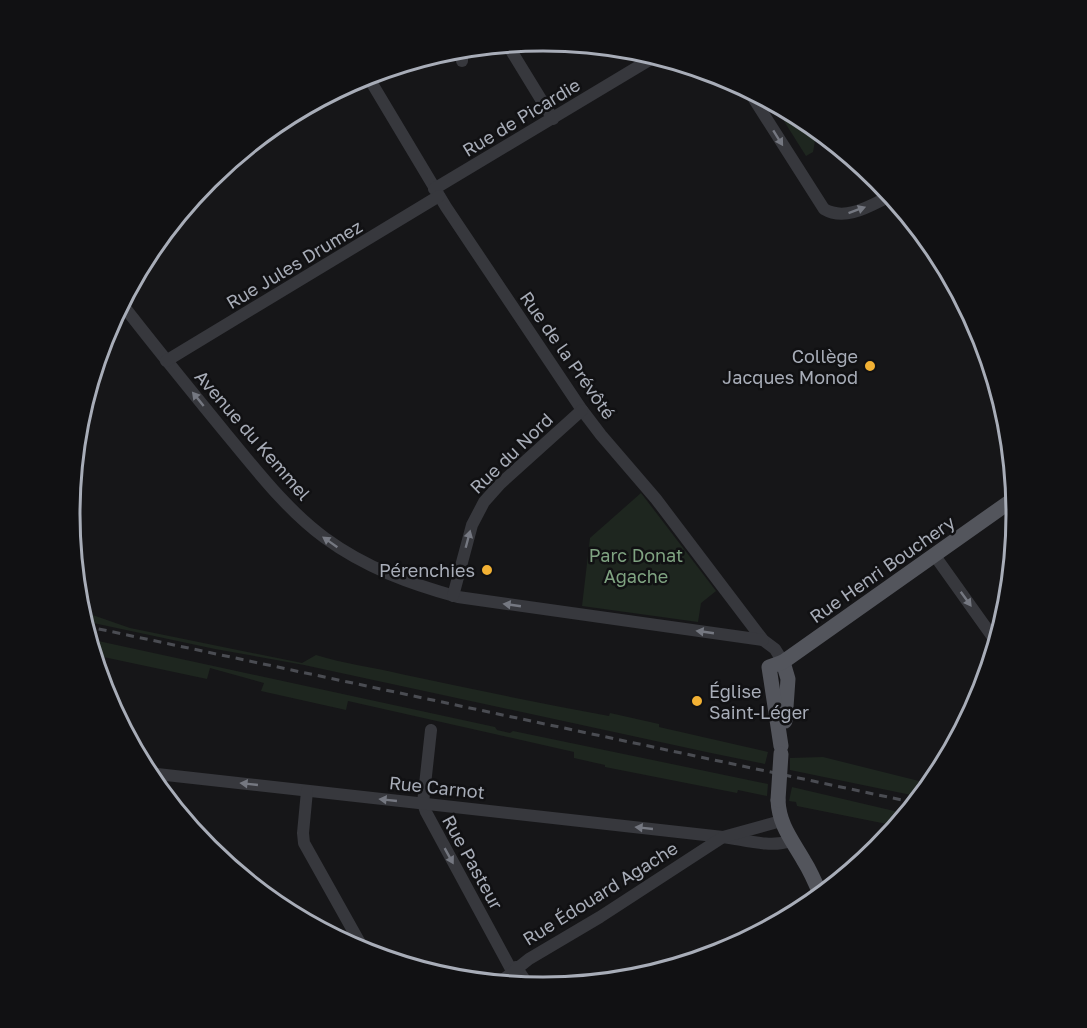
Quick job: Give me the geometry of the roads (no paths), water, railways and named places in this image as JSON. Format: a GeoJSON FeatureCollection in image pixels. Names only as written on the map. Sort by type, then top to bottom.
{"type":"FeatureCollection","features":[{"type":"Feature","properties":{"kind":"main road","name":"Rue Henri Bouchery"},"geometry":{"type":"LineString","coordinates":[[776,665],[1006,505]]}},
{"type":"Feature","properties":{"kind":"main road"},"geometry":{"type":"LineString","coordinates":[[776,665],[781,750],[778,800],[780,821],[806,863],[817,887]]}},
{"type":"Feature","properties":{"kind":"street"},"geometry":{"type":"LineString","coordinates":[[512,52],[553,119]]}},
{"type":"Feature","properties":{"kind":"street","name":"Rue de Picardie"},"geometry":{"type":"LineString","coordinates":[[437,193],[645,63]]}},
{"type":"Feature","properties":{"kind":"street","name":"Rue de la Prévôté"},"geometry":{"type":"LineString","coordinates":[[372,84],[437,193],[582,410],[660,503],[763,640]]}},
{"type":"Feature","properties":{"kind":"street"},"geometry":{"type":"LineString","coordinates":[[757,104],[824,209],[836,214],[849,213],[882,199]]}},
{"type":"Feature","properties":{"kind":"street","name":"Rue Jules Drumez"},"geometry":{"type":"LineString","coordinates":[[166,361],[437,193]]}},
{"type":"Feature","properties":{"kind":"street","name":"Avenue du Kemmel"},"geometry":{"type":"LineString","coordinates":[[127,311],[277,495],[315,531],[378,570],[412,584],[453,596],[763,640]]}},
{"type":"Feature","properties":{"kind":"street","name":"Rue du Nord"},"geometry":{"type":"LineString","coordinates":[[453,596],[472,525],[483,502],[582,410]]}},
{"type":"Feature","properties":{"kind":"street"},"geometry":{"type":"LineString","coordinates":[[935,556],[991,634]]}},
{"type":"Feature","properties":{"kind":"street"},"geometry":{"type":"LineString","coordinates":[[763,640],[776,665]]}},
{"type":"Feature","properties":{"kind":"street","name":"Rue Pasteur"},"geometry":{"type":"LineString","coordinates":[[430,730],[423,803],[429,818],[520,976]]}},
{"type":"Feature","properties":{"kind":"street","name":"Rue Carnot"},"geometry":{"type":"LineString","coordinates":[[161,775],[769,844],[791,841]]}},
{"type":"Feature","properties":{"kind":"street"},"geometry":{"type":"LineString","coordinates":[[307,791],[304,843],[350,934]]}},
{"type":"Feature","properties":{"kind":"street","name":"Rue Carnot"},"geometry":{"type":"LineString","coordinates":[[723,837],[780,821]]}},
{"type":"Feature","properties":{"kind":"street","name":"Rue Édouard Agache"},"geometry":{"type":"LineString","coordinates":[[507,975],[723,837]]}},
{"type":"Feature","properties":{"kind":"railway"},"geometry":{"type":"LineString","coordinates":[[95,628],[907,801]]}},
{"type":"Feature","properties":{"kind":"place","name":"Collège Jacques Monod"},"geometry":{"type":"Point","coordinates":[870,366]}},
{"type":"Feature","properties":{"kind":"place","name":"Pérenchies"},"geometry":{"type":"Point","coordinates":[487,570]}},
{"type":"Feature","properties":{"kind":"place","name":"Église Saint-Léger"},"geometry":{"type":"Point","coordinates":[697,701]}},
{"type":"Feature","properties":{"kind":"park label","name":"Parc Donat Agache"},"geometry":{"type":"Point","coordinates":[636,565]}}]}
